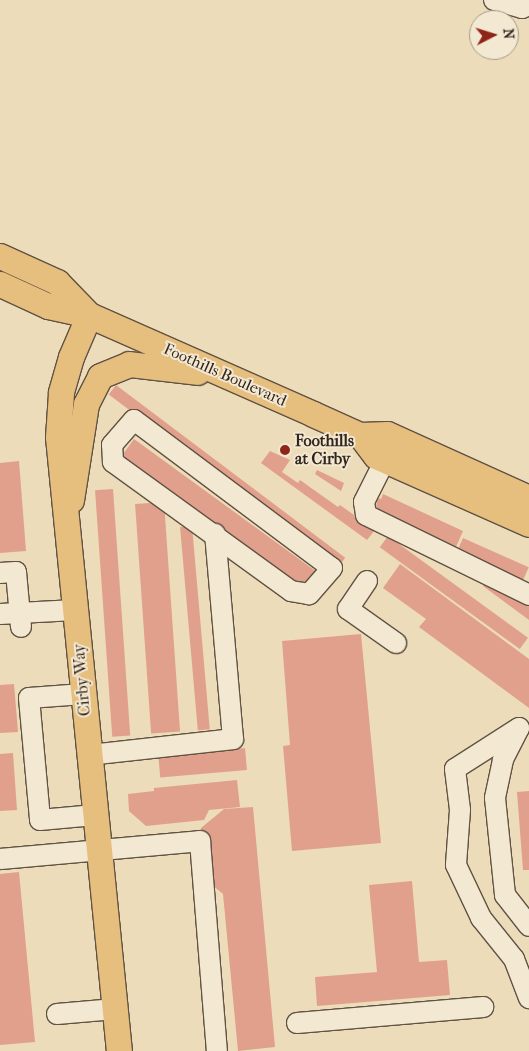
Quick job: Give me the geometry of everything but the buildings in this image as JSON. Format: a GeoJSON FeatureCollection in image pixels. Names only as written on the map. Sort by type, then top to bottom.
{"type":"FeatureCollection","features":[{"type":"Feature","properties":{"kind":"main road"},"geometry":{"type":"LineString","coordinates":[[0,256],[57,282],[89,315]]}},
{"type":"Feature","properties":{"kind":"main road"},"geometry":{"type":"LineString","coordinates":[[0,284],[48,306],[89,315]]}},
{"type":"Feature","properties":{"kind":"main road","name":"Foothills Boulevard"},"geometry":{"type":"LineString","coordinates":[[89,315],[360,435],[387,434],[529,498]]}},
{"type":"Feature","properties":{"kind":"main road","name":"Cirby Way"},"geometry":{"type":"LineString","coordinates":[[89,315],[71,357],[58,416],[66,534],[119,1051]]}},
{"type":"Feature","properties":{"kind":"main road"},"geometry":{"type":"LineString","coordinates":[[66,534],[86,404],[100,376],[122,365],[142,364],[233,378]]}},
{"type":"Feature","properties":{"kind":"main road","name":"Foothills Boulevard"},"geometry":{"type":"LineString","coordinates":[[360,435],[376,456],[529,524]]}},
{"type":"Feature","properties":{"kind":"street"},"geometry":{"type":"LineString","coordinates":[[494,0],[522,8],[529,5]]}},
{"type":"Feature","properties":{"kind":"street"},"geometry":{"type":"LineString","coordinates":[[89,755],[233,740],[215,534],[113,462],[112,445],[134,420],[332,568],[309,594],[291,591],[215,534]]}},
{"type":"Feature","properties":{"kind":"street"},"geometry":{"type":"LineString","coordinates":[[385,460],[364,502],[366,515],[529,595]]}},
{"type":"Feature","properties":{"kind":"street"},"geometry":{"type":"LineString","coordinates":[[0,573],[16,572],[20,622]]}},
{"type":"Feature","properties":{"kind":"street"},"geometry":{"type":"LineString","coordinates":[[367,581],[348,609],[396,643]]}},
{"type":"Feature","properties":{"kind":"street"},"geometry":{"type":"LineString","coordinates":[[0,614],[20,622],[75,610]]}},
{"type":"Feature","properties":{"kind":"street"},"geometry":{"type":"LineString","coordinates":[[83,694],[29,698],[40,820],[95,815]]}},
{"type":"Feature","properties":{"kind":"street"},"geometry":{"type":"LineString","coordinates":[[529,926],[505,895],[495,798],[503,760],[519,728],[455,768],[460,810],[456,865],[481,918],[514,959],[529,998]]}},
{"type":"Feature","properties":{"kind":"street"},"geometry":{"type":"LineString","coordinates":[[0,859],[200,841],[217,1051]]}},
{"type":"Feature","properties":{"kind":"street"},"geometry":{"type":"LineString","coordinates":[[297,1023],[483,1007]]}},
{"type":"Feature","properties":{"kind":"street"},"geometry":{"type":"LineString","coordinates":[[57,1014],[115,1009]]}},
{"type":"Feature","properties":{"kind":"place","name":"Foothills at Cirby"},"geometry":{"type":"Point","coordinates":[285,450]}}]}
